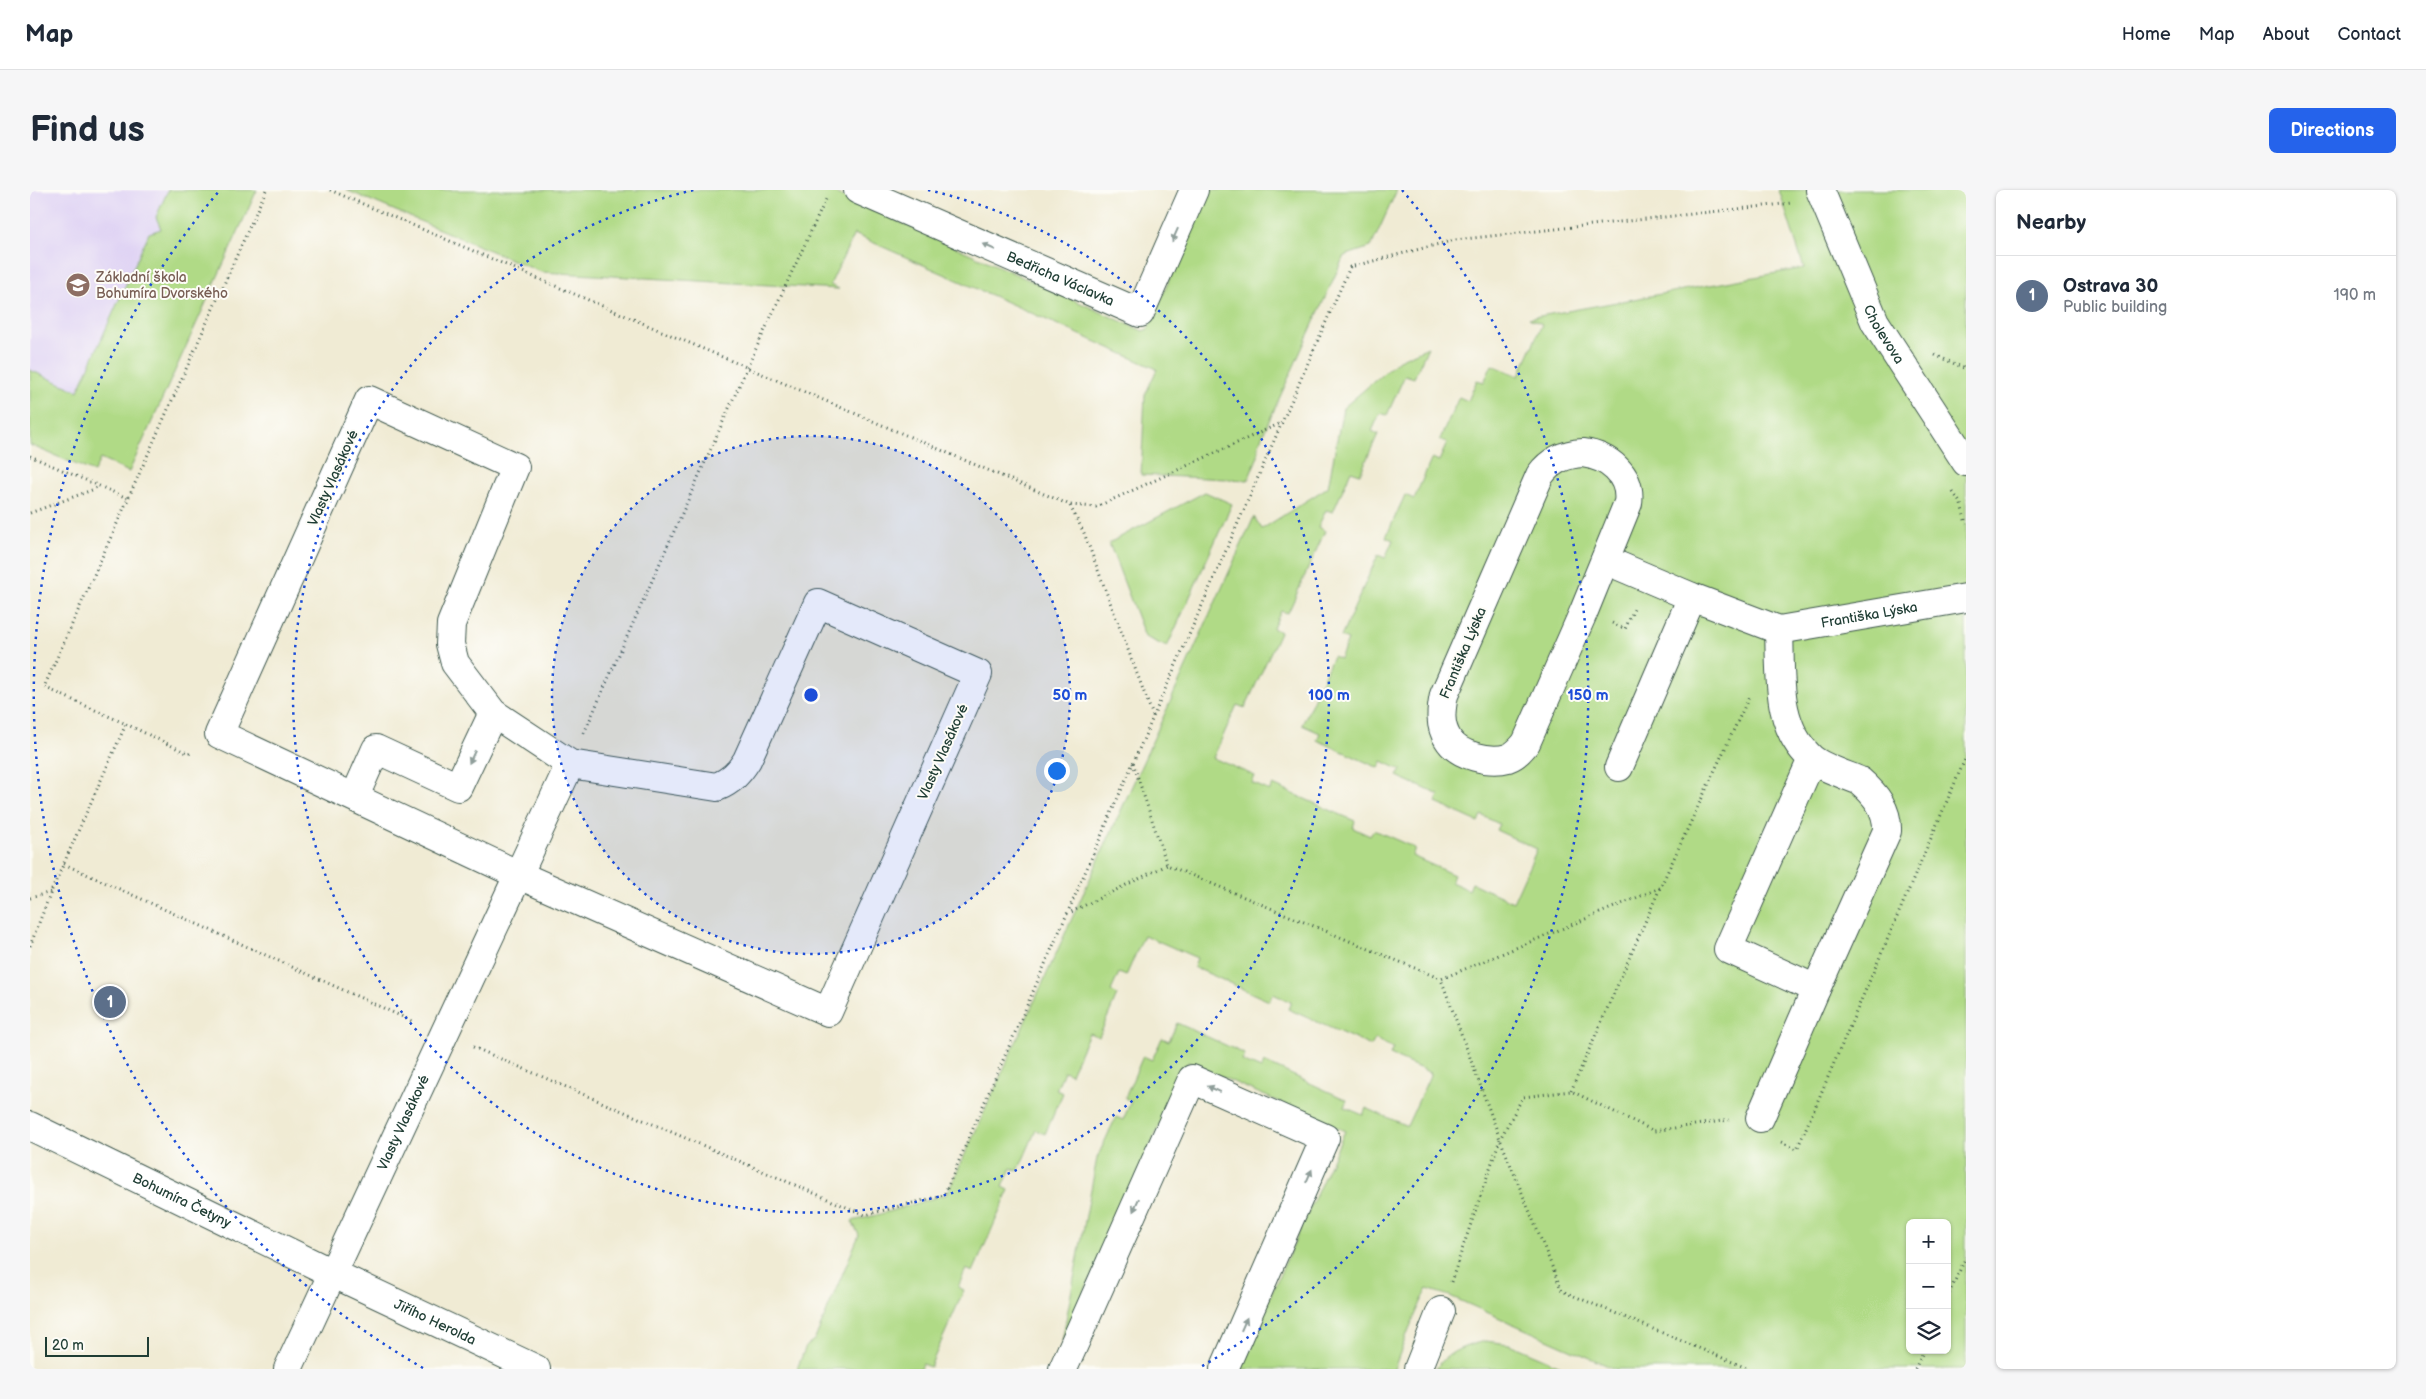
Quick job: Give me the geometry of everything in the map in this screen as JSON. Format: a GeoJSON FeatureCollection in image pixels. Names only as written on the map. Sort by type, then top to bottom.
{"type":"FeatureCollection","features":[{"type":"Feature","properties":{"kind":"street","name":"Bedřicha Václavka"},"geometry":{"type":"LineString","coordinates":[[858,190],[1140,313],[1194,190]]}},
{"type":"Feature","properties":{"kind":"street","name":"Cholevova"},"geometry":{"type":"LineString","coordinates":[[1821,192],[1875,322],[1966,462]]}},
{"type":"Feature","properties":{"kind":"street","name":"Vlasty Vlasákové"},"geometry":{"type":"LineString","coordinates":[[369,400],[515,467],[451,624],[450,644],[455,663],[492,713],[570,764],[717,787],[727,783],[741,770],[818,603],[978,674],[828,1012],[519,875],[355,796],[219,734],[369,400]]}},
{"type":"Feature","properties":{"kind":"street","name":"Františka Lýska"},"geometry":{"type":"LineString","coordinates":[[1583,453],[1600,456],[1616,467],[1626,483],[1629,494],[1628,503],[1584,611],[1539,716],[1521,750],[1509,758],[1483,758],[1461,750],[1448,740],[1441,719],[1444,695],[1536,483],[1544,469],[1560,458],[1583,453]]}},
{"type":"Feature","properties":{"kind":"street"},"geometry":{"type":"LineString","coordinates":[[1605,560],[1779,630],[1784,714],[1795,739],[1812,759],[1860,782],[1885,812],[1887,831],[1816,989],[1748,1120]]}},
{"type":"Feature","properties":{"kind":"street"},"geometry":{"type":"LineString","coordinates":[[1619,767],[1692,596]]}},
{"type":"Feature","properties":{"kind":"street","name":"Františka Lýska"},"geometry":{"type":"LineString","coordinates":[[1779,630],[1966,598]]}},
{"type":"Feature","properties":{"kind":"street"},"geometry":{"type":"LineString","coordinates":[[355,796],[376,749],[458,787],[492,713]]}},
{"type":"Feature","properties":{"kind":"street"},"geometry":{"type":"LineString","coordinates":[[1812,759],[1728,949],[1816,989]]}},
{"type":"Feature","properties":{"kind":"street","name":"Vlasty Vlasákové"},"geometry":{"type":"LineString","coordinates":[[288,1369],[445,1036],[570,764]]}},
{"type":"Feature","properties":{"kind":"street"},"geometry":{"type":"LineString","coordinates":[[1063,1369],[1192,1079],[1325,1138],[1224,1369]]}},
{"type":"Feature","properties":{"kind":"street","name":"Bohumíra Četyny"},"geometry":{"type":"LineString","coordinates":[[30,1126],[334,1274]]}},
{"type":"Feature","properties":{"kind":"street","name":"Jiřího Herolda"},"geometry":{"type":"LineString","coordinates":[[334,1274],[536,1369]]}},
{"type":"Feature","properties":{"kind":"street"},"geometry":{"type":"LineString","coordinates":[[1418,1369],[1441,1311]]}},
{"type":"Feature","properties":{"kind":"path"},"geometry":{"type":"LineString","coordinates":[[219,734],[189,754],[44,687],[266,190]]}},
{"type":"Feature","properties":{"kind":"path"},"geometry":{"type":"LineString","coordinates":[[330,190],[1070,505],[1096,507],[1282,423]]}},
{"type":"Feature","properties":{"kind":"path"},"geometry":{"type":"LineString","coordinates":[[570,764],[747,368],[831,190]]}},
{"type":"Feature","properties":{"kind":"path"},"geometry":{"type":"LineString","coordinates":[[64,864],[445,1036],[865,1215],[944,1195],[1350,267],[1455,240],[1796,203],[1821,192]]}},
{"type":"Feature","properties":{"kind":"path"},"geometry":{"type":"LineString","coordinates":[[1932,354],[1966,369]]}},
{"type":"Feature","properties":{"kind":"path"},"geometry":{"type":"LineString","coordinates":[[30,456],[127,498]]}},
{"type":"Feature","properties":{"kind":"path"},"geometry":{"type":"LineString","coordinates":[[30,513],[101,487]]}},
{"type":"Feature","properties":{"kind":"path"},"geometry":{"type":"LineString","coordinates":[[1070,505],[1084,533],[1154,716]]}},
{"type":"Feature","properties":{"kind":"path"},"geometry":{"type":"LineString","coordinates":[[1584,611],[1625,629],[1639,600]]}},
{"type":"Feature","properties":{"kind":"path"},"geometry":{"type":"LineString","coordinates":[[1571,1091],[1660,888],[1751,692]]}},
{"type":"Feature","properties":{"kind":"path"},"geometry":{"type":"LineString","coordinates":[[30,946],[51,892],[126,724]]}},
{"type":"Feature","properties":{"kind":"path"},"geometry":{"type":"LineString","coordinates":[[1779,1142],[1796,1149],[1966,757]]}},
{"type":"Feature","properties":{"kind":"path"},"geometry":{"type":"LineString","coordinates":[[1133,763],[1168,865],[1441,979],[1660,888]]}},
{"type":"Feature","properties":{"kind":"path"},"geometry":{"type":"LineString","coordinates":[[1067,914],[1168,865]]}},
{"type":"Feature","properties":{"kind":"path"},"geometry":{"type":"LineString","coordinates":[[30,898],[51,892]]}},
{"type":"Feature","properties":{"kind":"path"},"geometry":{"type":"LineString","coordinates":[[1441,979],[1500,1139],[1562,1291],[1749,1369]]}},
{"type":"Feature","properties":{"kind":"path"},"geometry":{"type":"LineString","coordinates":[[1441,1311],[1500,1139],[1523,1097],[1571,1091],[1654,1131],[1728,1119],[1748,1120]]}},
{"type":"Feature","properties":{"kind":"path"},"geometry":{"type":"LineString","coordinates":[[1951,1289],[1966,1257]]}},
{"type":"Feature","properties":{"kind":"path"},"geometry":{"type":"LineString","coordinates":[[1915,1369],[1922,1354]]}},
{"type":"Feature","properties":{"kind":"shaded area","name":"Základní škola Bohumíra Dvorského"},"geometry":{"type":"Polygon","coordinates":[[[30,190],[168,190],[156,217],[161,229],[149,234],[77,392],[30,370],[30,190]]]}},
{"type":"Feature","properties":{"kind":"green space"},"geometry":{"type":"Polygon","coordinates":[[[168,190],[257,190],[129,472],[100,459],[94,472],[30,445],[30,370],[78,391],[149,233],[161,229],[156,217],[168,190]]]}},
{"type":"Feature","properties":{"kind":"green space"},"geometry":{"type":"Polygon","coordinates":[[[346,190],[828,190],[1143,331],[1148,329],[1208,190],[1397,190],[1371,247],[1344,256],[1259,443],[1258,456],[1248,480],[1141,475],[1145,395],[1157,369],[854,234],[830,285],[839,289],[541,272],[346,190]]]}},
{"type":"Feature","properties":{"kind":"green space"},"geometry":{"type":"Polygon","coordinates":[[[1779,190],[1966,190],[1966,1369],[1615,1369],[1450,1296],[1427,1289],[1394,1369],[1237,1369],[1345,1131],[1188,1062],[1062,1341],[1097,1158],[1116,1117],[1123,1120],[1131,1101],[1125,1098],[1143,1056],[1152,1060],[1162,1038],[1169,1041],[1177,1023],[1245,1054],[1242,1061],[1261,1069],[1264,1062],[1347,1100],[1344,1107],[1363,1115],[1366,1108],[1407,1126],[1431,1073],[1390,1055],[1393,1048],[1375,1039],[1371,1046],[1288,1009],[1291,1002],[1273,994],[1269,1001],[1194,967],[1197,958],[1144,935],[1126,976],[1119,973],[1111,991],[1117,995],[1099,1037],[1089,1033],[1071,1074],[1064,1071],[1056,1090],[1063,1093],[1045,1134],[1036,1130],[1018,1171],[1011,1168],[1003,1187],[1009,1190],[973,1272],[966,1269],[958,1287],[964,1290],[930,1367],[922,1364],[920,1369],[797,1369],[806,1346],[815,1339],[859,1235],[852,1221],[947,1194],[1254,517],[1262,529],[1328,487],[1343,408],[1399,360],[1428,347],[1414,378],[1405,375],[1387,415],[1380,413],[1372,431],[1378,434],[1360,474],[1351,471],[1333,512],[1326,510],[1318,527],[1325,531],[1288,613],[1281,611],[1273,628],[1280,632],[1245,708],[1237,705],[1213,758],[1255,776],[1252,783],[1270,791],[1273,785],[1355,821],[1353,828],[1370,836],[1374,830],[1415,848],[1412,856],[1454,875],[1451,882],[1469,890],[1472,883],[1513,902],[1537,849],[1496,830],[1499,824],[1481,815],[1478,822],[1436,803],[1439,795],[1397,776],[1401,770],[1382,761],[1379,768],[1317,740],[1320,733],[1302,725],[1333,656],[1340,659],[1348,640],[1341,637],[1378,555],[1385,558],[1393,540],[1386,537],[1405,495],[1414,499],[1432,458],[1439,461],[1447,443],[1440,439],[1459,397],[1468,401],[1477,380],[1484,382],[1492,365],[1519,376],[1542,324],[1529,318],[1804,268],[1779,190]]]}},
{"type":"Feature","properties":{"kind":"green space"},"geometry":{"type":"Polygon","coordinates":[[[1205,492],[1232,504],[1167,647],[1145,637],[1109,543],[1205,492]]]}},
{"type":"Feature","properties":{"kind":"green space"},"geometry":{"type":"Polygon","coordinates":[[[1485,1341],[1509,1344],[1565,1368],[1436,1369],[1446,1358],[1464,1347],[1485,1341]]]}},
{"type":"Feature","properties":{"kind":"place","name":"Základní škola Bohumíra Dvorského"},"geometry":{"type":"Point","coordinates":[78,285]}},
{"type":"Feature","properties":{"kind":"place","name":"Ostrava 30"},"geometry":{"type":"Point","coordinates":[110,1002]}}]}
